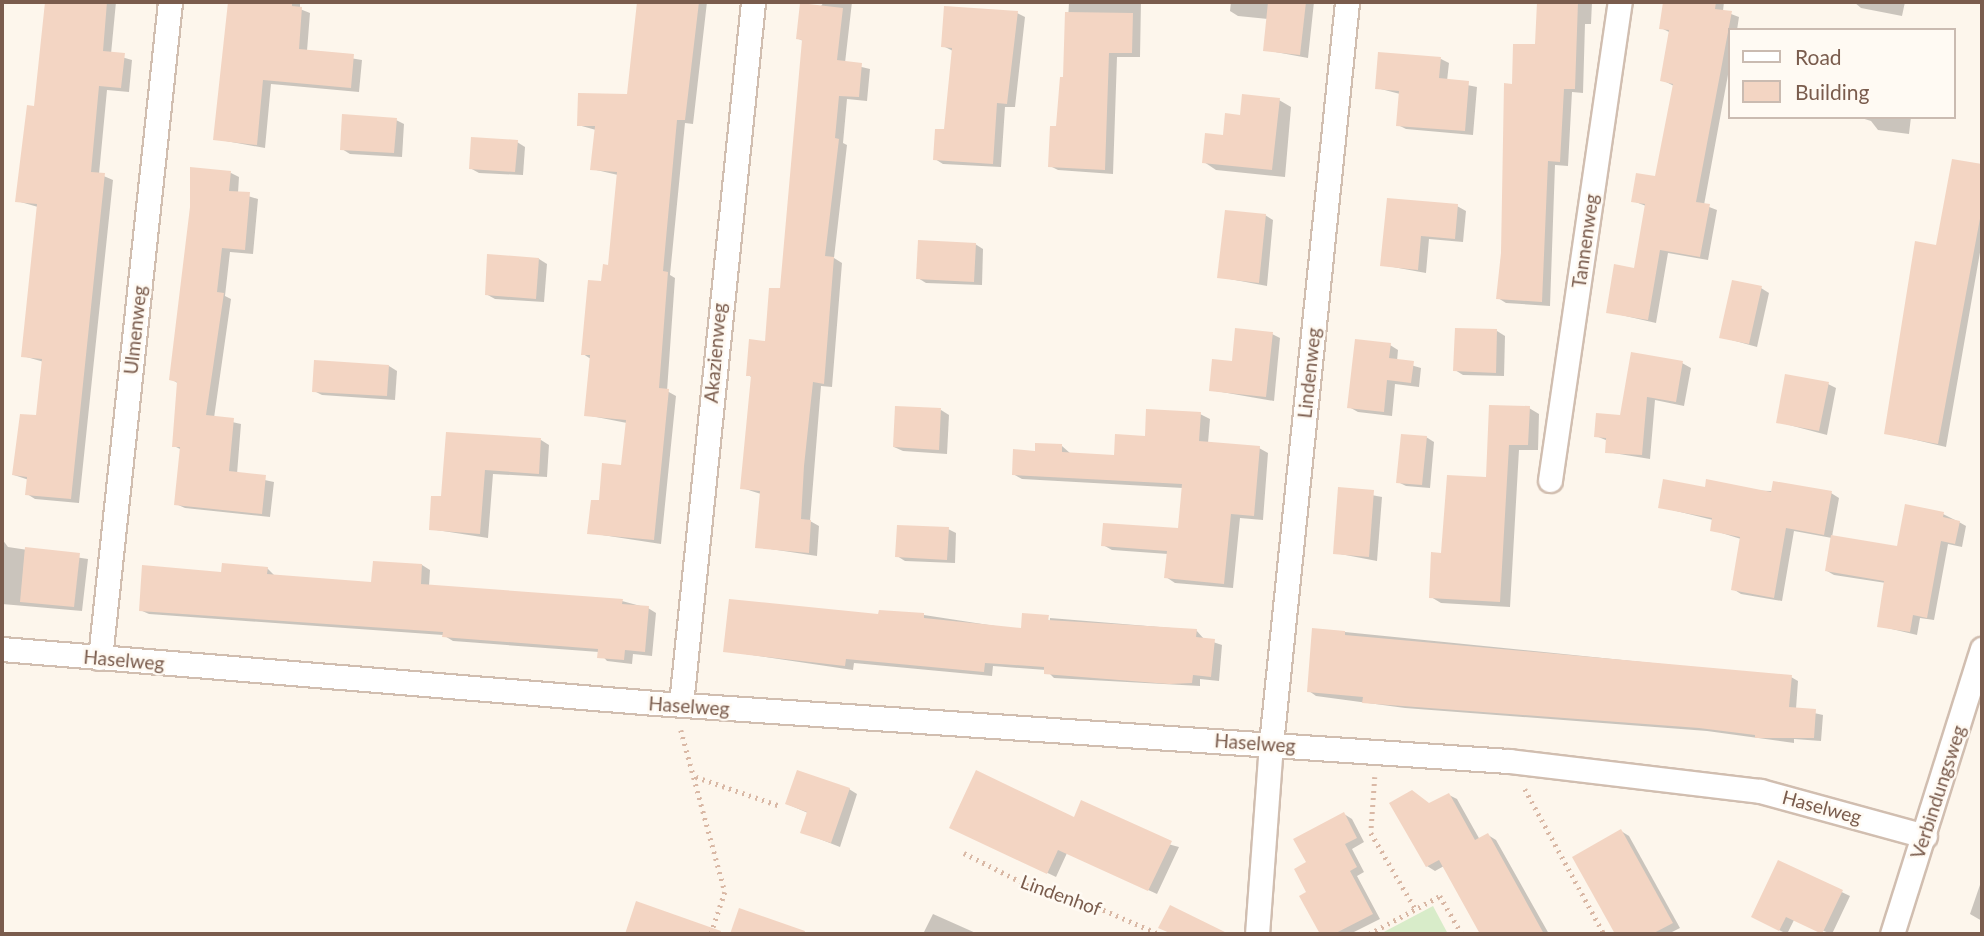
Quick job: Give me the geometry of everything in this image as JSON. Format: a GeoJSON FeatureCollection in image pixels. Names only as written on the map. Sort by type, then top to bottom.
{"type":"FeatureCollection","features":[{"type":"Feature","properties":{"kind":"street","name":"Ulmenweg"},"geometry":{"type":"LineString","coordinates":[[100,658],[170,2]]}},
{"type":"Feature","properties":{"kind":"street","name":"Akazienweg"},"geometry":{"type":"LineString","coordinates":[[681,704],[753,2]]}},
{"type":"Feature","properties":{"kind":"street","name":"Lindenweg"},"geometry":{"type":"LineString","coordinates":[[1270,744],[1347,2]]}},
{"type":"Feature","properties":{"kind":"street","name":"Tannenweg"},"geometry":{"type":"LineString","coordinates":[[1550,480],[1620,2]]}},
{"type":"Feature","properties":{"kind":"street","name":"Haselweg"},"geometry":{"type":"LineString","coordinates":[[2,649],[681,704],[1509,761],[1760,791],[1924,836]]}},
{"type":"Feature","properties":{"kind":"street","name":"Verbindungsweg"},"geometry":{"type":"LineString","coordinates":[[1892,934],[1982,649]]}},
{"type":"Feature","properties":{"kind":"street"},"geometry":{"type":"LineString","coordinates":[[1257,934],[1270,744]]}},
{"type":"Feature","properties":{"kind":"path"},"geometry":{"type":"LineString","coordinates":[[681,704],[679,724],[725,892],[711,934]]}},
{"type":"Feature","properties":{"kind":"path"},"geometry":{"type":"LineString","coordinates":[[1377,752],[1371,833],[1415,908]]}},
{"type":"Feature","properties":{"kind":"path"},"geometry":{"type":"LineString","coordinates":[[1509,761],[1604,934]]}},
{"type":"Feature","properties":{"kind":"path"},"geometry":{"type":"LineString","coordinates":[[695,777],[780,806]]}},
{"type":"Feature","properties":{"kind":"path","name":"Lindenhof"},"geometry":{"type":"LineString","coordinates":[[964,853],[1041,892],[1097,907],[1159,934]]}},
{"type":"Feature","properties":{"kind":"path"},"geometry":{"type":"LineString","coordinates":[[1369,934],[1440,896],[1462,934]]}},
{"type":"Feature","properties":{"kind":"green space"},"geometry":{"type":"Polygon","coordinates":[[[1433,906],[1448,934],[1380,934],[1433,906]]]}},
{"type":"Feature","properties":{"kind":"building"},"geometry":{"type":"Polygon","coordinates":[[[45,2],[107,2],[103,51],[125,53],[121,88],[99,86],[91,172],[105,173],[71,499],[25,495],[27,477],[12,475],[20,414],[36,415],[42,359],[21,357],[37,204],[15,202],[27,105],[34,106],[45,2]]]}},
{"type":"Feature","properties":{"kind":"building"},"geometry":{"type":"Polygon","coordinates":[[[228,2],[292,2],[292,6],[302,7],[299,49],[354,54],[351,88],[263,80],[257,145],[213,140],[228,2]]]}},
{"type":"Feature","properties":{"kind":"building"},"geometry":{"type":"Polygon","coordinates":[[[637,2],[699,2],[685,120],[677,120],[663,271],[668,272],[659,388],[669,389],[654,540],[587,534],[591,500],[599,500],[602,463],[621,465],[626,420],[584,416],[590,355],[581,355],[588,280],[601,281],[603,264],[608,265],[617,172],[590,170],[595,126],[577,126],[578,93],[627,94],[637,2]]]}},
{"type":"Feature","properties":{"kind":"building"},"geometry":{"type":"Polygon","coordinates":[[[1268,2],[1306,2],[1300,55],[1263,51],[1268,2]]]}},
{"type":"Feature","properties":{"kind":"building"},"geometry":{"type":"Polygon","coordinates":[[[1537,2],[1578,2],[1575,89],[1564,89],[1560,162],[1548,161],[1542,302],[1496,299],[1501,253],[1504,83],[1512,84],[1513,44],[1535,44],[1537,2]]]}},
{"type":"Feature","properties":{"kind":"building"},"geometry":{"type":"Polygon","coordinates":[[[1663,2],[1716,2],[1715,9],[1732,11],[1696,202],[1710,204],[1700,257],[1660,250],[1648,320],[1606,313],[1614,264],[1634,268],[1645,204],[1631,202],[1636,173],[1655,176],[1673,84],[1660,81],[1669,30],[1659,29],[1663,2]]]}},
{"type":"Feature","properties":{"kind":"building"},"geometry":{"type":"Polygon","coordinates":[[[800,3],[843,8],[837,60],[862,63],[859,97],[839,96],[835,138],[839,139],[825,256],[834,257],[824,384],[813,382],[804,466],[801,519],[811,520],[809,553],[755,548],[760,491],[740,489],[751,376],[746,376],[749,339],[765,341],[769,288],[780,288],[802,40],[796,39],[800,3]]]}},
{"type":"Feature","properties":{"kind":"building"},"geometry":{"type":"Polygon","coordinates":[[[944,6],[1018,11],[1007,104],[997,103],[993,164],[933,160],[935,129],[944,129],[952,48],[941,47],[944,6]]]}},
{"type":"Feature","properties":{"kind":"building"},"geometry":{"type":"Polygon","coordinates":[[[1065,12],[1133,13],[1132,53],[1109,53],[1105,170],[1048,167],[1050,126],[1056,126],[1060,77],[1063,77],[1065,12]]]}},
{"type":"Feature","properties":{"kind":"building"},"geometry":{"type":"Polygon","coordinates":[[[1378,52],[1441,57],[1439,78],[1469,81],[1465,131],[1396,126],[1399,91],[1375,89],[1378,52]]]}},
{"type":"Feature","properties":{"kind":"building"},"geometry":{"type":"Polygon","coordinates":[[[1242,94],[1280,98],[1272,170],[1202,163],[1205,133],[1223,135],[1225,113],[1240,115],[1242,94]]]}},
{"type":"Feature","properties":{"kind":"building"},"geometry":{"type":"Polygon","coordinates":[[[342,114],[397,118],[394,153],[340,150],[342,114]]]}},
{"type":"Feature","properties":{"kind":"building"},"geometry":{"type":"Polygon","coordinates":[[[471,137],[518,140],[515,172],[469,169],[471,137]]]}},
{"type":"Feature","properties":{"kind":"building"},"geometry":{"type":"Polygon","coordinates":[[[1952,159],[1982,164],[1982,208],[1938,444],[1884,434],[1915,241],[1936,245],[1952,159]]]}},
{"type":"Feature","properties":{"kind":"building"},"geometry":{"type":"Polygon","coordinates":[[[190,167],[231,171],[229,191],[250,192],[245,250],[222,248],[217,292],[224,293],[206,415],[234,418],[229,471],[266,475],[262,514],[174,505],[180,447],[172,447],[177,382],[169,380],[190,207],[190,167]]]}},
{"type":"Feature","properties":{"kind":"building"},"geometry":{"type":"Polygon","coordinates":[[[1387,198],[1458,204],[1455,239],[1421,236],[1418,270],[1380,266],[1387,198]]]}},
{"type":"Feature","properties":{"kind":"building"},"geometry":{"type":"Polygon","coordinates":[[[1225,210],[1266,214],[1259,283],[1217,278],[1225,210]]]}},
{"type":"Feature","properties":{"kind":"building"},"geometry":{"type":"Polygon","coordinates":[[[918,240],[976,243],[974,282],[916,279],[918,240]]]}},
{"type":"Feature","properties":{"kind":"building"},"geometry":{"type":"Polygon","coordinates":[[[487,254],[539,258],[536,299],[485,295],[487,254]]]}},
{"type":"Feature","properties":{"kind":"building"},"geometry":{"type":"Polygon","coordinates":[[[1732,280],[1762,286],[1749,344],[1719,338],[1732,280]]]}},
{"type":"Feature","properties":{"kind":"building"},"geometry":{"type":"Polygon","coordinates":[[[1235,328],[1273,332],[1266,397],[1209,391],[1212,359],[1232,361],[1235,328]]]}},
{"type":"Feature","properties":{"kind":"building"},"geometry":{"type":"Polygon","coordinates":[[[1455,328],[1497,329],[1496,373],[1453,371],[1455,328]]]}},
{"type":"Feature","properties":{"kind":"building"},"geometry":{"type":"Polygon","coordinates":[[[1355,339],[1391,343],[1389,358],[1414,361],[1411,383],[1387,380],[1384,412],[1347,408],[1355,339]]]}},
{"type":"Feature","properties":{"kind":"building"},"geometry":{"type":"Polygon","coordinates":[[[1631,352],[1683,361],[1676,402],[1647,397],[1642,455],[1605,453],[1606,438],[1594,437],[1596,413],[1620,415],[1631,352]]]}},
{"type":"Feature","properties":{"kind":"building"},"geometry":{"type":"Polygon","coordinates":[[[314,360],[389,365],[387,396],[312,392],[314,360]]]}},
{"type":"Feature","properties":{"kind":"building"},"geometry":{"type":"Polygon","coordinates":[[[1785,374],[1829,382],[1819,431],[1776,423],[1785,374]]]}},
{"type":"Feature","properties":{"kind":"building"},"geometry":{"type":"Polygon","coordinates":[[[1489,405],[1530,406],[1528,445],[1509,445],[1500,602],[1429,598],[1431,552],[1441,553],[1447,475],[1486,477],[1489,405]]]}},
{"type":"Feature","properties":{"kind":"building"},"geometry":{"type":"Polygon","coordinates":[[[895,406],[941,408],[939,450],[893,447],[895,406]]]}},
{"type":"Feature","properties":{"kind":"building"},"geometry":{"type":"Polygon","coordinates":[[[1146,409],[1201,412],[1199,441],[1260,446],[1254,516],[1231,514],[1224,584],[1164,578],[1167,551],[1101,546],[1103,523],[1178,528],[1182,484],[1012,475],[1013,449],[1035,451],[1035,443],[1062,444],[1062,452],[1114,455],[1115,434],[1145,436],[1146,409]]]}},
{"type":"Feature","properties":{"kind":"building"},"geometry":{"type":"Polygon","coordinates":[[[446,432],[541,438],[539,474],[485,470],[480,534],[429,530],[431,496],[441,496],[446,432]]]}},
{"type":"Feature","properties":{"kind":"building"},"geometry":{"type":"Polygon","coordinates":[[[1401,434],[1427,436],[1422,485],[1396,483],[1401,434]]]}},
{"type":"Feature","properties":{"kind":"building"},"geometry":{"type":"Polygon","coordinates":[[[1663,479],[1705,487],[1706,479],[1771,492],[1773,481],[1832,491],[1824,535],[1786,528],[1774,598],[1731,590],[1740,537],[1710,531],[1712,518],[1658,508],[1663,479]]]}},
{"type":"Feature","properties":{"kind":"building"},"geometry":{"type":"Polygon","coordinates":[[[1338,487],[1374,490],[1369,557],[1333,554],[1338,487]]]}},
{"type":"Feature","properties":{"kind":"building"},"geometry":{"type":"Polygon","coordinates":[[[1905,504],[1944,512],[1943,517],[1960,521],[1955,544],[1941,541],[1927,618],[1913,615],[1910,632],[1877,627],[1884,581],[1825,571],[1831,535],[1897,546],[1905,504]]]}},
{"type":"Feature","properties":{"kind":"building"},"geometry":{"type":"Polygon","coordinates":[[[897,525],[949,527],[947,560],[895,557],[897,525]]]}},
{"type":"Feature","properties":{"kind":"building"},"geometry":{"type":"Polygon","coordinates":[[[25,547],[80,553],[74,607],[20,602],[25,547]]]}},
{"type":"Feature","properties":{"kind":"building"},"geometry":{"type":"Polygon","coordinates":[[[373,561],[422,564],[421,584],[623,599],[622,604],[649,606],[645,652],[625,650],[624,660],[597,658],[598,649],[442,637],[443,632],[139,611],[142,565],[221,572],[222,563],[268,567],[267,574],[371,582],[373,561]]]}},
{"type":"Feature","properties":{"kind":"building"},"geometry":{"type":"Polygon","coordinates":[[[729,599],[878,614],[879,610],[924,613],[924,618],[1021,628],[1022,613],[1049,615],[1048,620],[1197,629],[1196,637],[1215,639],[1211,677],[1193,675],[1192,683],[1169,684],[1044,674],[1044,667],[985,663],[984,672],[846,659],[845,666],[723,652],[729,599]]]}},
{"type":"Feature","properties":{"kind":"building"},"geometry":{"type":"Polygon","coordinates":[[[1312,628],[1345,631],[1345,635],[1792,675],[1789,707],[1816,709],[1814,738],[1755,738],[1755,735],[1699,728],[1362,703],[1363,697],[1307,692],[1312,628]]]}},
{"type":"Feature","properties":{"kind":"building"},"geometry":{"type":"Polygon","coordinates":[[[797,770],[850,788],[831,843],[800,833],[807,812],[785,804],[797,770]]]}},
{"type":"Feature","properties":{"kind":"building"},"geometry":{"type":"Polygon","coordinates":[[[976,770],[1074,817],[1081,800],[1172,841],[1148,891],[1058,850],[1047,874],[949,828],[976,770]]]}},
{"type":"Feature","properties":{"kind":"building"},"geometry":{"type":"Polygon","coordinates":[[[1412,790],[1429,803],[1449,793],[1475,840],[1488,833],[1544,934],[1480,934],[1439,860],[1426,867],[1389,803],[1412,790]]]}},
{"type":"Feature","properties":{"kind":"building"},"geometry":{"type":"Polygon","coordinates":[[[1344,812],[1357,838],[1345,844],[1357,867],[1350,871],[1373,914],[1334,934],[1320,934],[1299,896],[1306,892],[1294,869],[1306,862],[1293,839],[1344,812]]]}},
{"type":"Feature","properties":{"kind":"building"},"geometry":{"type":"Polygon","coordinates":[[[1621,829],[1673,923],[1652,934],[1615,934],[1572,857],[1621,829]]]}},
{"type":"Feature","properties":{"kind":"building"},"geometry":{"type":"Polygon","coordinates":[[[1778,860],[1843,890],[1822,934],[1786,917],[1779,931],[1751,917],[1778,860]]]}},
{"type":"Feature","properties":{"kind":"building"},"geometry":{"type":"Polygon","coordinates":[[[636,901],[721,931],[720,934],[625,934],[636,901]]]}},
{"type":"Feature","properties":{"kind":"building"},"geometry":{"type":"Polygon","coordinates":[[[1170,905],[1229,934],[1172,934],[1158,928],[1170,905]]]}},
{"type":"Feature","properties":{"kind":"building"},"geometry":{"type":"Polygon","coordinates":[[[739,908],[805,931],[804,934],[730,934],[739,908]]]}}]}
